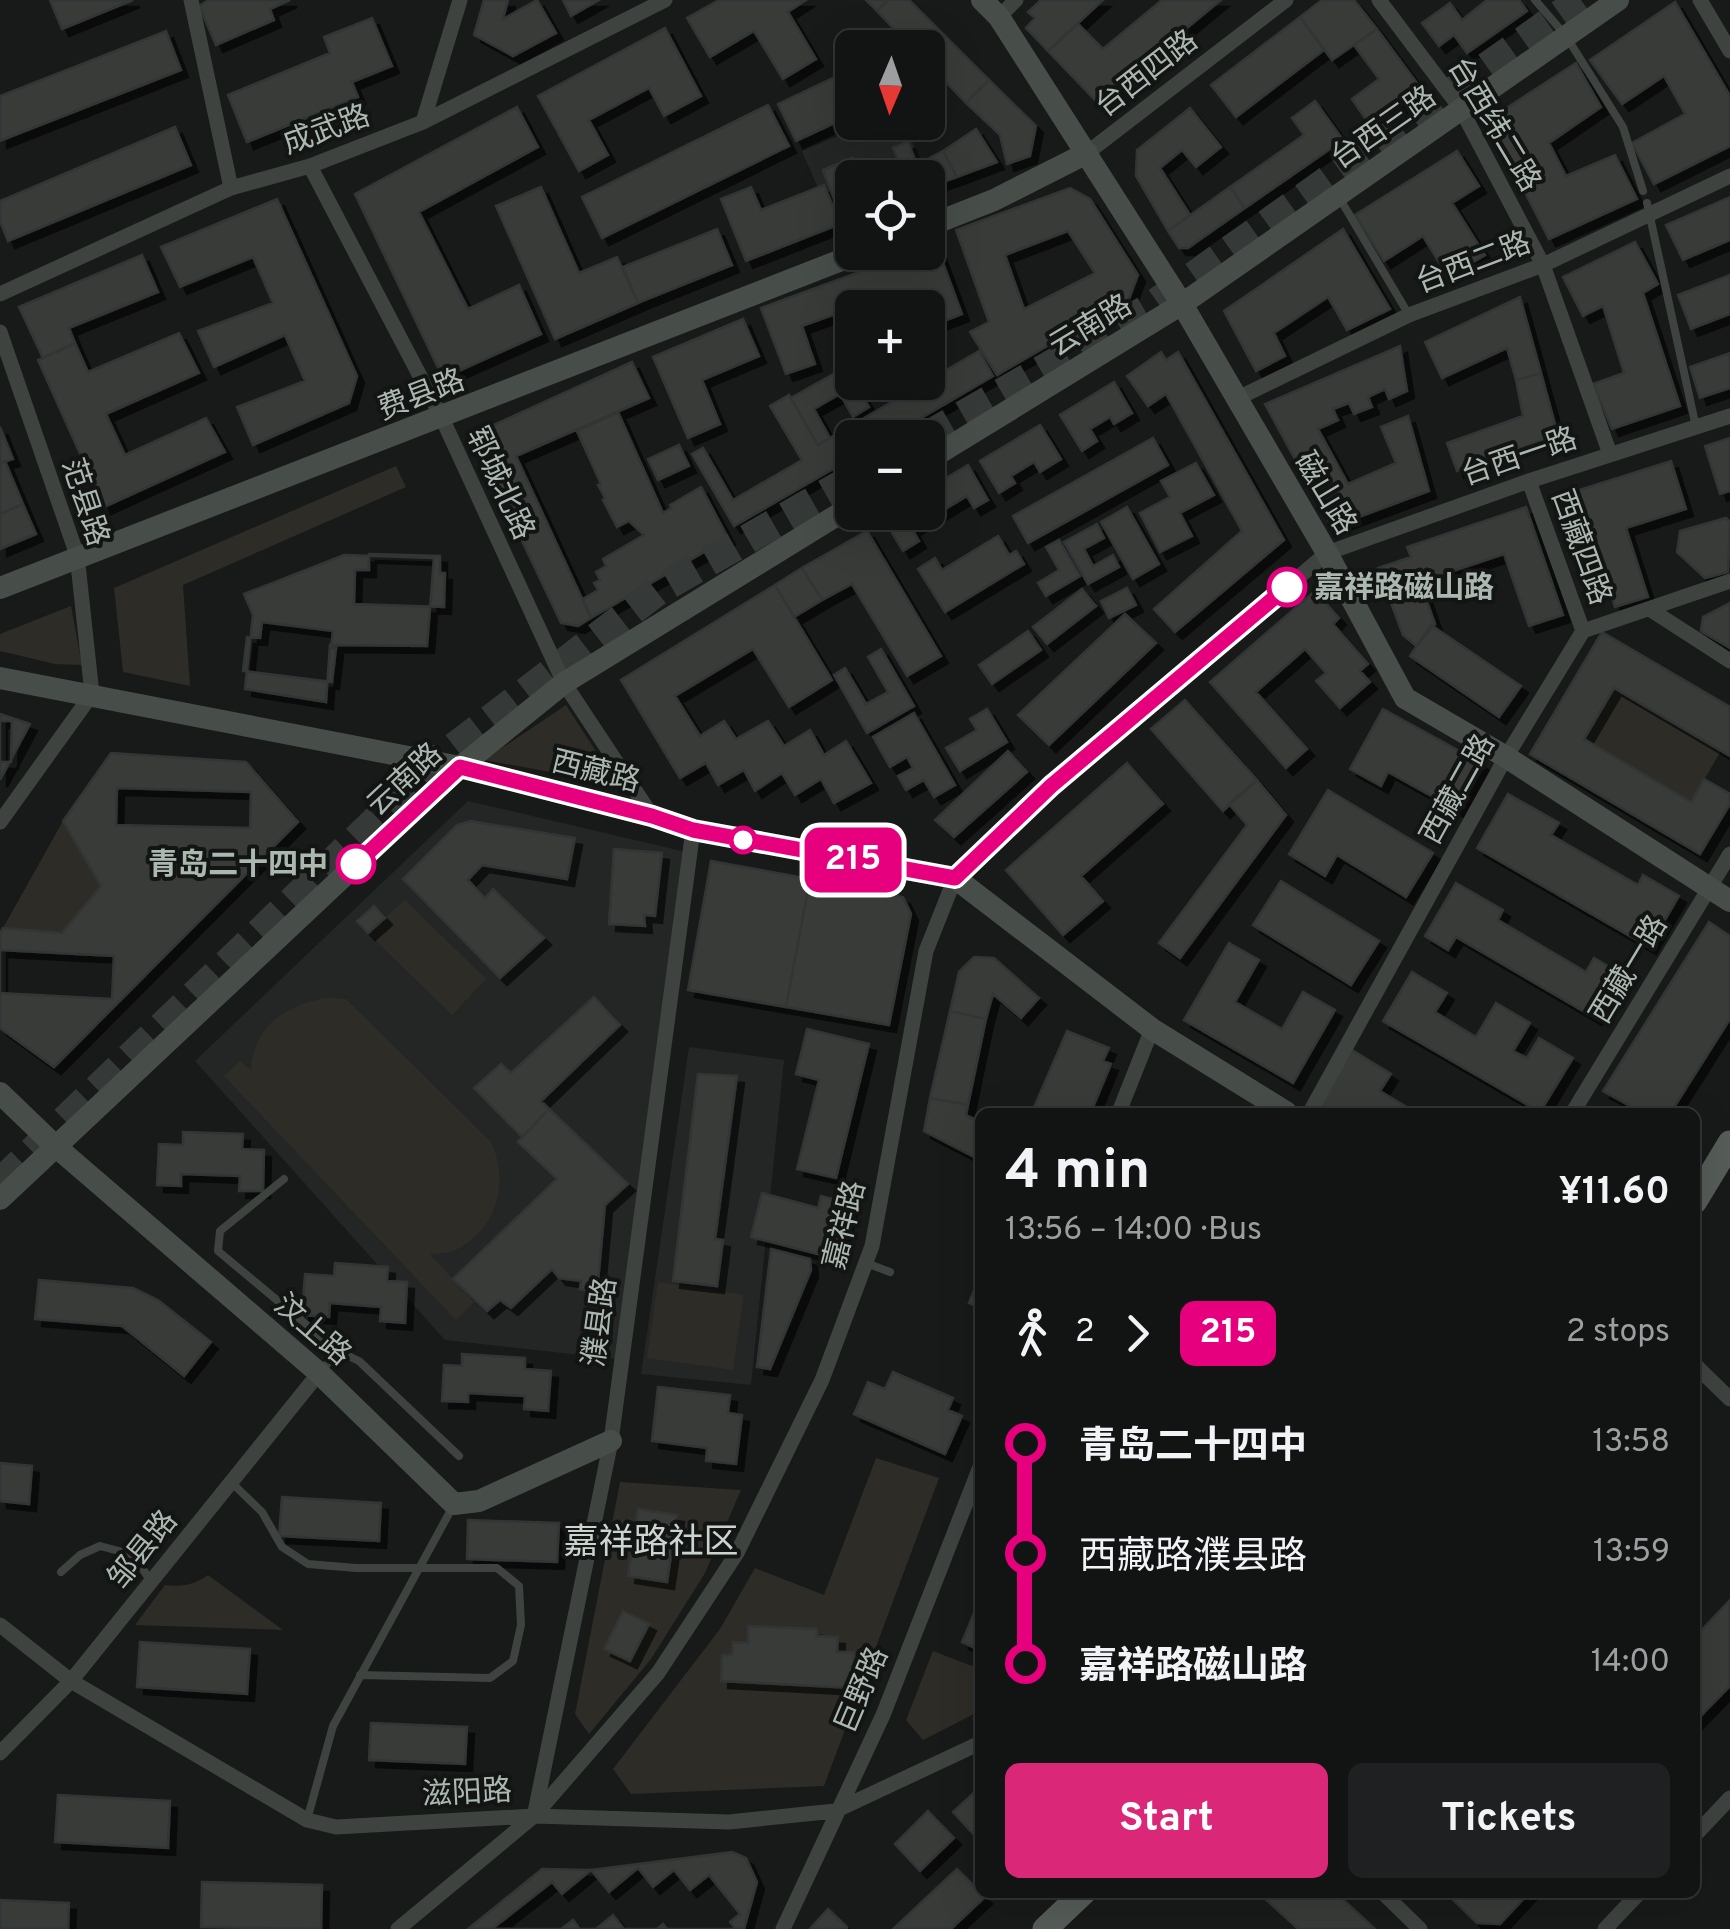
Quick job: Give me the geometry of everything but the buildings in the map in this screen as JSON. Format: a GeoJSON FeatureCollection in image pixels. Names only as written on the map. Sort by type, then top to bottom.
{"type":"FeatureCollection","features":[{"type":"Feature","properties":{"kind":"main road"},"geometry":{"type":"LineString","coordinates":[[1700,1192],[1730,1142]]}},
{"type":"Feature","properties":{"kind":"main road"},"geometry":{"type":"LineString","coordinates":[[1056,1925],[1079,1898]]}},
{"type":"Feature","properties":{"kind":"street"},"geometry":{"type":"LineString","coordinates":[[191,0],[232,188]]}},
{"type":"Feature","properties":{"kind":"street"},"geometry":{"type":"LineString","coordinates":[[422,122],[460,0]]}},
{"type":"Feature","properties":{"kind":"street","name":"成武路"},"geometry":{"type":"LineString","coordinates":[[0,294],[232,188],[310,166],[422,122],[665,0]]}},
{"type":"Feature","properties":{"kind":"street"},"geometry":{"type":"LineString","coordinates":[[990,8],[1016,0]]}},
{"type":"Feature","properties":{"kind":"street","name":"台西四路"},"geometry":{"type":"LineString","coordinates":[[1087,153],[1286,0]]}},
{"type":"Feature","properties":{"kind":"street","name":"台西纬二路"},"geometry":{"type":"LineString","coordinates":[[1380,0],[1461,109],[1543,265],[1610,454]]}},
{"type":"Feature","properties":{"kind":"street","name":"台西三路"},"geometry":{"type":"LineString","coordinates":[[1182,304],[1618,0]]}},
{"type":"Feature","properties":{"kind":"street"},"geometry":{"type":"LineString","coordinates":[[1700,0],[1730,51]]}},
{"type":"Feature","properties":{"kind":"street","name":"磁山路"},"geometry":{"type":"LineString","coordinates":[[990,8],[1182,304],[1327,553],[1405,698],[1506,757],[1730,902]]}},
{"type":"Feature","properties":{"kind":"street"},"geometry":{"type":"LineString","coordinates":[[945,219],[994,200],[1087,153]]}},
{"type":"Feature","properties":{"kind":"street","name":"郓城北路"},"geometry":{"type":"LineString","coordinates":[[310,166],[442,418],[564,684],[652,816]]}},
{"type":"Feature","properties":{"kind":"street","name":"台西二路"},"geometry":{"type":"LineString","coordinates":[[1236,398],[1410,315],[1543,265],[1648,209],[1730,176]]}},
{"type":"Feature","properties":{"kind":"street","name":"费县路"},"geometry":{"type":"LineString","coordinates":[[0,588],[835,263]]}},
{"type":"Feature","properties":{"kind":"street","name":"云南路"},"geometry":{"type":"LineString","coordinates":[[945,450],[1182,304]]}},
{"type":"Feature","properties":{"kind":"street","name":"范县路"},"geometry":{"type":"LineString","coordinates":[[0,332],[77,556],[92,694]]}},
{"type":"Feature","properties":{"kind":"street","name":"台西一路"},"geometry":{"type":"LineString","coordinates":[[1327,553],[1529,481],[1730,416]]}},
{"type":"Feature","properties":{"kind":"street","name":"西藏四路"},"geometry":{"type":"LineString","coordinates":[[1529,481],[1583,631]]}},
{"type":"Feature","properties":{"kind":"street","name":"云南路"},"geometry":{"type":"LineString","coordinates":[[0,1199],[460,767],[564,684],[835,517]]}},
{"type":"Feature","properties":{"kind":"street","name":"嘉祥路"},"geometry":{"type":"LineString","coordinates":[[398,1929],[534,1816],[658,1673],[737,1552],[822,1380],[872,1246],[926,950],[955,878],[1051,786],[1327,553]]}},
{"type":"Feature","properties":{"kind":"street"},"geometry":{"type":"LineString","coordinates":[[1583,631],[1730,581]]}},
{"type":"Feature","properties":{"kind":"street"},"geometry":{"type":"LineString","coordinates":[[1651,610],[1730,661]]}},
{"type":"Feature","properties":{"kind":"street","name":"西藏二路"},"geometry":{"type":"LineString","coordinates":[[1312,1108],[1506,757],[1583,631]]}},
{"type":"Feature","properties":{"kind":"street","name":"西藏路"},"geometry":{"type":"LineString","coordinates":[[0,678],[460,767],[693,830],[955,878],[1152,1030],[1279,1108]]}},
{"type":"Feature","properties":{"kind":"street"},"geometry":{"type":"LineString","coordinates":[[0,822],[92,694]]}},
{"type":"Feature","properties":{"kind":"street","name":"濮县路"},"geometry":{"type":"LineString","coordinates":[[534,1816],[610,1441],[693,830]]}},
{"type":"Feature","properties":{"kind":"street","name":"西藏一路"},"geometry":{"type":"LineString","coordinates":[[1575,1108],[1730,854]]}},
{"type":"Feature","properties":{"kind":"street"},"geometry":{"type":"LineString","coordinates":[[1122,1108],[1152,1030]]}},
{"type":"Feature","properties":{"kind":"street","name":"汶上路"},"geometry":{"type":"LineString","coordinates":[[0,1093],[54,1146],[319,1373],[454,1504]]}},
{"type":"Feature","properties":{"kind":"street"},"geometry":{"type":"LineString","coordinates":[[1700,1370],[1730,1399]]}},
{"type":"Feature","properties":{"kind":"street","name":"邹县路"},"geometry":{"type":"LineString","coordinates":[[0,1753],[71,1681],[319,1373]]}},
{"type":"Feature","properties":{"kind":"street"},"geometry":{"type":"LineString","coordinates":[[454,1504],[479,1501],[610,1441]]}},
{"type":"Feature","properties":{"kind":"street","name":"巨野路"},"geometry":{"type":"LineString","coordinates":[[782,1929],[882,1716],[975,1481]]}},
{"type":"Feature","properties":{"kind":"street","name":"滋阳路"},"geometry":{"type":"LineString","coordinates":[[0,1625],[71,1681],[307,1820],[336,1826],[534,1816],[729,1822],[835,1811],[975,1745]]}},
{"type":"Feature","properties":{"kind":"street"},"geometry":{"type":"LineString","coordinates":[[1700,1829],[1730,1798]]}},
{"type":"Feature","properties":{"kind":"street"},"geometry":{"type":"LineString","coordinates":[[1388,1898],[1420,1929]]}},
{"type":"Feature","properties":{"kind":"street"},"geometry":{"type":"LineString","coordinates":[[1604,1929],[1634,1898]]}},
{"type":"Feature","properties":{"kind":"lane"},"geometry":{"type":"LineString","coordinates":[[1535,0],[1566,36],[1623,126],[1643,191]]}},
{"type":"Feature","properties":{"kind":"lane"},"geometry":{"type":"LineString","coordinates":[[1338,196],[1410,315]]}},
{"type":"Feature","properties":{"kind":"lane"},"geometry":{"type":"LineString","coordinates":[[1648,209],[1696,427]]}},
{"type":"Feature","properties":{"kind":"lane"},"geometry":{"type":"LineString","coordinates":[[284,1179],[220,1231],[218,1251],[338,1351],[360,1361],[459,1456]]}},
{"type":"Feature","properties":{"kind":"lane"},"geometry":{"type":"LineString","coordinates":[[866,1263],[890,1272]]}},
{"type":"Feature","properties":{"kind":"lane"},"geometry":{"type":"LineString","coordinates":[[319,1373],[338,1351]]}},
{"type":"Feature","properties":{"kind":"lane"},"geometry":{"type":"LineString","coordinates":[[231,1482],[262,1512],[282,1547],[308,1564],[497,1568],[519,1586],[521,1625],[512,1661],[490,1678],[360,1676]]}},
{"type":"Feature","properties":{"kind":"lane"},"geometry":{"type":"LineString","coordinates":[[307,1820],[333,1726],[454,1504]]}},
{"type":"Feature","properties":{"kind":"lane"},"geometry":{"type":"LineString","coordinates":[[61,1572],[80,1555],[100,1546],[134,1555],[150,1582]]}},
{"type":"Feature","properties":{"kind":"shaded area"},"geometry":{"type":"Polygon","coordinates":[[[835,137],[911,140],[920,160],[835,160],[835,227],[802,151],[835,137]]]}},
{"type":"Feature","properties":{"kind":"shaded area"},"geometry":{"type":"Polygon","coordinates":[[[396,466],[406,487],[183,585],[190,686],[123,672],[114,588],[396,466]]]}},
{"type":"Feature","properties":{"kind":"shaded area"},"geometry":{"type":"Polygon","coordinates":[[[71,606],[82,665],[55,664],[0,651],[0,634],[71,606]]]}},
{"type":"Feature","properties":{"kind":"shaded area"},"geometry":{"type":"Polygon","coordinates":[[[1614,688],[1721,751],[1691,802],[1584,739],[1614,688]]]}},
{"type":"Feature","properties":{"kind":"shaded area"},"geometry":{"type":"Polygon","coordinates":[[[566,705],[617,784],[484,760],[566,705]]]}},
{"type":"Feature","properties":{"kind":"shaded area","name":"青岛二十四中"},"geometry":{"type":"Polygon","coordinates":[[[468,801],[686,852],[617,1359],[445,1340],[195,1061],[468,801]]]}},
{"type":"Feature","properties":{"kind":"shaded area"},"geometry":{"type":"Polygon","coordinates":[[[63,821],[101,886],[62,933],[3,928],[63,821]]]}},
{"type":"Feature","properties":{"kind":"shaded area"},"geometry":{"type":"Polygon","coordinates":[[[405,900],[486,979],[452,1015],[368,933],[405,900]]]}},
{"type":"Feature","properties":{"kind":"shaded area"},"geometry":{"type":"Polygon","coordinates":[[[325,998],[346,999],[491,1142],[497,1157],[499,1189],[489,1219],[468,1243],[451,1252],[430,1254],[474,1302],[456,1320],[224,1076],[240,1061],[251,1070],[258,1041],[274,1020],[297,1006],[325,998]]]}},
{"type":"Feature","properties":{"kind":"shaded area"},"geometry":{"type":"Polygon","coordinates":[[[689,1047],[784,1060],[751,1385],[641,1374],[689,1047]]]}},
{"type":"Feature","properties":{"kind":"shaded area"},"geometry":{"type":"Polygon","coordinates":[[[658,1282],[744,1295],[733,1370],[647,1358],[658,1282]]]}},
{"type":"Feature","properties":{"kind":"shaded area"},"geometry":{"type":"Polygon","coordinates":[[[876,1458],[939,1478],[824,1786],[631,1794],[613,1769],[720,1629],[755,1568],[824,1595],[876,1458]]]}},
{"type":"Feature","properties":{"kind":"shaded area"},"geometry":{"type":"Polygon","coordinates":[[[620,1482],[741,1490],[705,1573],[651,1659],[589,1734],[575,1714],[620,1482]]]}},
{"type":"Feature","properties":{"kind":"shaded area"},"geometry":{"type":"Polygon","coordinates":[[[208,1575],[283,1630],[135,1625],[165,1585],[188,1584],[208,1575]]]}},
{"type":"Feature","properties":{"kind":"shaded area"},"geometry":{"type":"Polygon","coordinates":[[[933,1651],[975,1667],[975,1714],[923,1740],[906,1720],[933,1651]]]}},
{"type":"Feature","properties":{"kind":"tunnel"},"geometry":{"type":"LineString","coordinates":[[945,426],[1148,309],[1581,0]]}},
{"type":"Feature","properties":{"kind":"tunnel"},"geometry":{"type":"LineString","coordinates":[[0,1183],[442,757],[657,591],[835,489]]}},
{"type":"Feature","properties":{"kind":"bus line","name":"215"},"geometry":{"type":"LineString","coordinates":[[356,864],[460,767],[693,830],[955,878],[1051,786],[1287,587]]}},
{"type":"Feature","properties":{"kind":"place","name":"嘉祥路磁山路"},"geometry":{"type":"Point","coordinates":[1287,587]}},
{"type":"Feature","properties":{"kind":"place","name":"青岛二十四中"},"geometry":{"type":"Point","coordinates":[356,864]}},
{"type":"Feature","properties":{"kind":"district","name":"嘉祥路社区"},"geometry":{"type":"Point","coordinates":[651,1541]}}]}
